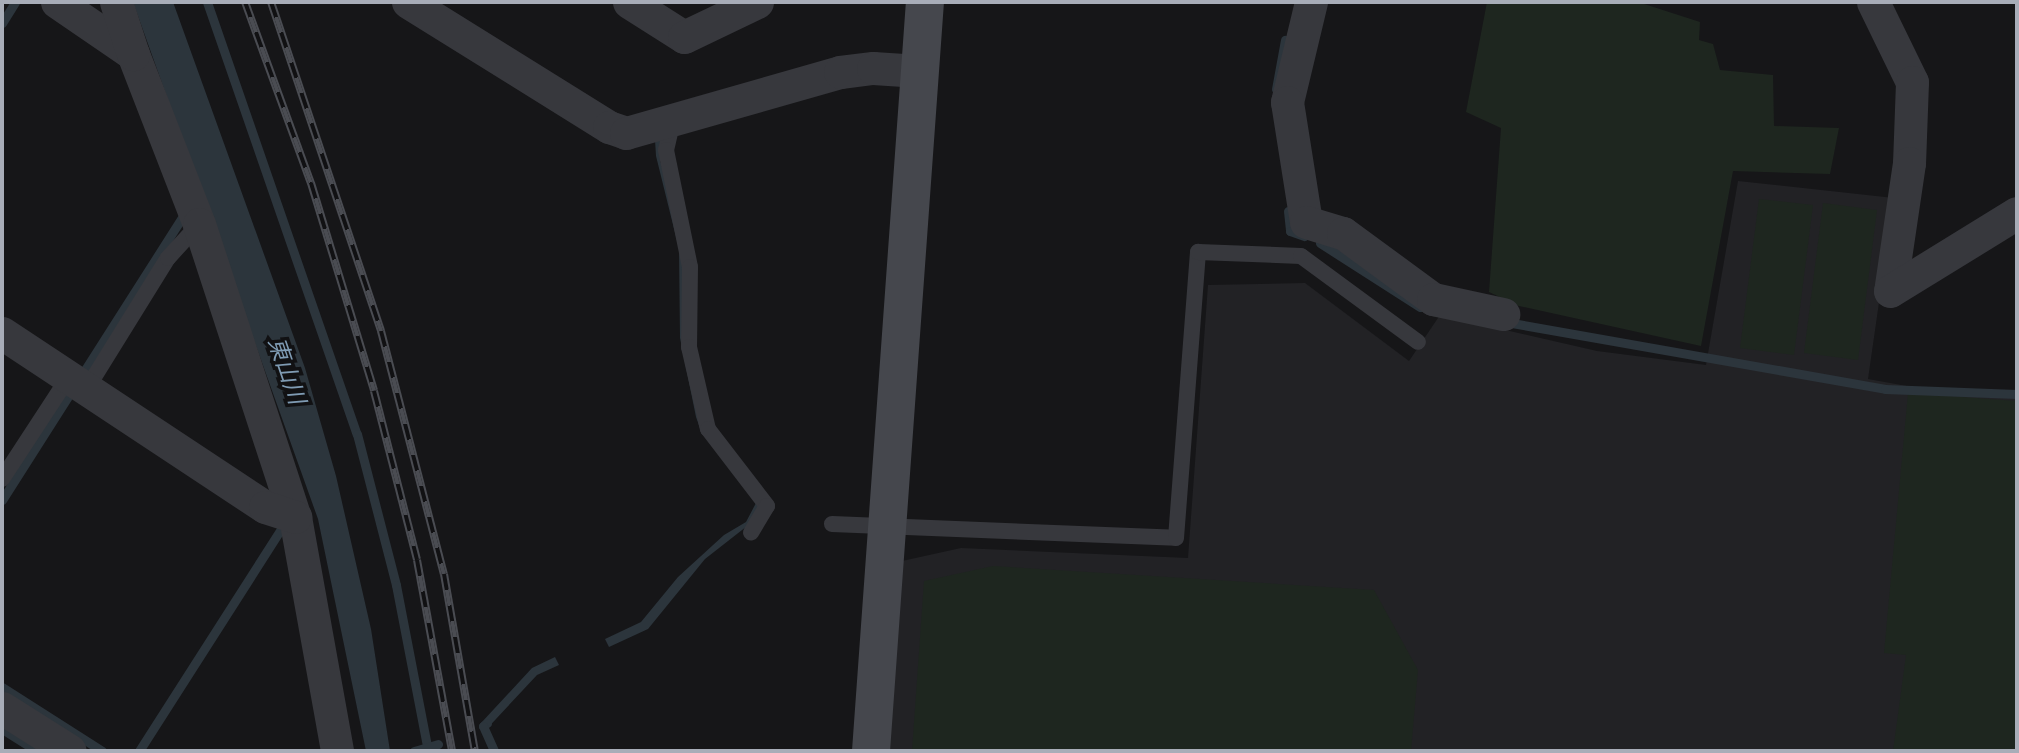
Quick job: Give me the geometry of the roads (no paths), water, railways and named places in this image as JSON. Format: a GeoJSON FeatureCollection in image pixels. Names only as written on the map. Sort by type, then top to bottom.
{"type":"FeatureCollection","features":[{"type":"Feature","properties":{"kind":"street"},"geometry":{"type":"LineString","coordinates":[[57,2],[133,54]]}},
{"type":"Feature","properties":{"kind":"street"},"geometry":{"type":"LineString","coordinates":[[116,2],[133,54],[199,224],[295,517],[337,751]]}},
{"type":"Feature","properties":{"kind":"street"},"geometry":{"type":"LineString","coordinates":[[408,2],[609,127],[626,132],[840,72],[873,68],[919,71]]}},
{"type":"Feature","properties":{"kind":"street"},"geometry":{"type":"LineString","coordinates":[[641,5],[684,37],[757,2]]}},
{"type":"Feature","properties":{"kind":"street"},"geometry":{"type":"LineString","coordinates":[[871,751],[885,527],[925,2]]}},
{"type":"Feature","properties":{"kind":"street"},"geometry":{"type":"LineString","coordinates":[[1311,2],[1287,102],[1306,222],[1343,233],[1433,299],[1503,314]]}},
{"type":"Feature","properties":{"kind":"street"},"geometry":{"type":"LineString","coordinates":[[1872,2],[1912,82],[1909,163],[1890,291],[2017,212]]}},
{"type":"Feature","properties":{"kind":"street"},"geometry":{"type":"LineString","coordinates":[[2,333],[265,507],[295,517]]}},
{"type":"Feature","properties":{"kind":"street"},"geometry":{"type":"LineString","coordinates":[[2,708],[70,751]]}},
{"type":"Feature","properties":{"kind":"lane"},"geometry":{"type":"LineString","coordinates":[[673,118],[666,150],[691,267],[689,347],[708,429],[767,506],[766,515],[751,533]]}},
{"type":"Feature","properties":{"kind":"lane"},"geometry":{"type":"LineString","coordinates":[[2,479],[77,384],[168,258],[199,224]]}},
{"type":"Feature","properties":{"kind":"lane"},"geometry":{"type":"LineString","coordinates":[[832,524],[1176,538],[1198,252],[1301,256],[1418,342]]}},
{"type":"Feature","properties":{"kind":"water","name":"東山川"},"geometry":{"type":"Polygon","coordinates":[[[133,2],[173,2],[305,368],[336,476],[371,629],[390,751],[366,751],[318,519],[133,2]]]}},
{"type":"Feature","properties":{"kind":"water"},"geometry":{"type":"Polygon","coordinates":[[[662,139],[660,160],[678,224],[700,410],[762,507],[751,523],[705,559],[648,629],[609,647],[605,639],[641,622],[678,577],[724,535],[746,522],[756,503],[701,431],[696,417],[680,338],[679,249],[656,156],[655,140],[662,139]]]}},
{"type":"Feature","properties":{"kind":"water"},"geometry":{"type":"Polygon","coordinates":[[[555,657],[559,665],[537,675],[482,734],[481,723],[532,668],[555,657]]]}},
{"type":"Feature","properties":{"kind":"waterway"},"geometry":{"type":"LineString","coordinates":[[2,23],[15,2]]}},
{"type":"Feature","properties":{"kind":"waterway"},"geometry":{"type":"LineString","coordinates":[[207,2],[357,434],[396,585],[428,751]]}},
{"type":"Feature","properties":{"kind":"waterway"},"geometry":{"type":"LineString","coordinates":[[1276,89],[1285,40]]}},
{"type":"Feature","properties":{"kind":"waterway"},"geometry":{"type":"LineString","coordinates":[[1288,211],[1290,231],[1304,236]]}},
{"type":"Feature","properties":{"kind":"waterway"},"geometry":{"type":"LineString","coordinates":[[2,500],[185,213]]}},
{"type":"Feature","properties":{"kind":"waterway"},"geometry":{"type":"LineString","coordinates":[[1320,243],[1420,307]]}},
{"type":"Feature","properties":{"kind":"waterway"},"geometry":{"type":"LineString","coordinates":[[1506,322],[1885,389],[2017,394]]}},
{"type":"Feature","properties":{"kind":"waterway"},"geometry":{"type":"LineString","coordinates":[[139,751],[285,523]]}},
{"type":"Feature","properties":{"kind":"waterway"},"geometry":{"type":"LineString","coordinates":[[2,687],[102,751]]}},
{"type":"Feature","properties":{"kind":"waterway"},"geometry":{"type":"LineString","coordinates":[[487,723],[483,726],[494,751]]}},
{"type":"Feature","properties":{"kind":"waterway"},"geometry":{"type":"LineString","coordinates":[[2,729],[37,751]]}},
{"type":"Feature","properties":{"kind":"waterway"},"geometry":{"type":"LineString","coordinates":[[414,751],[438,744]]}},
{"type":"Feature","properties":{"kind":"railway"},"geometry":{"type":"LineString","coordinates":[[245,2],[311,183],[374,391],[417,560],[452,751]]}},
{"type":"Feature","properties":{"kind":"railway"},"geometry":{"type":"LineString","coordinates":[[271,2],[381,331],[444,574],[475,751]]}}]}
